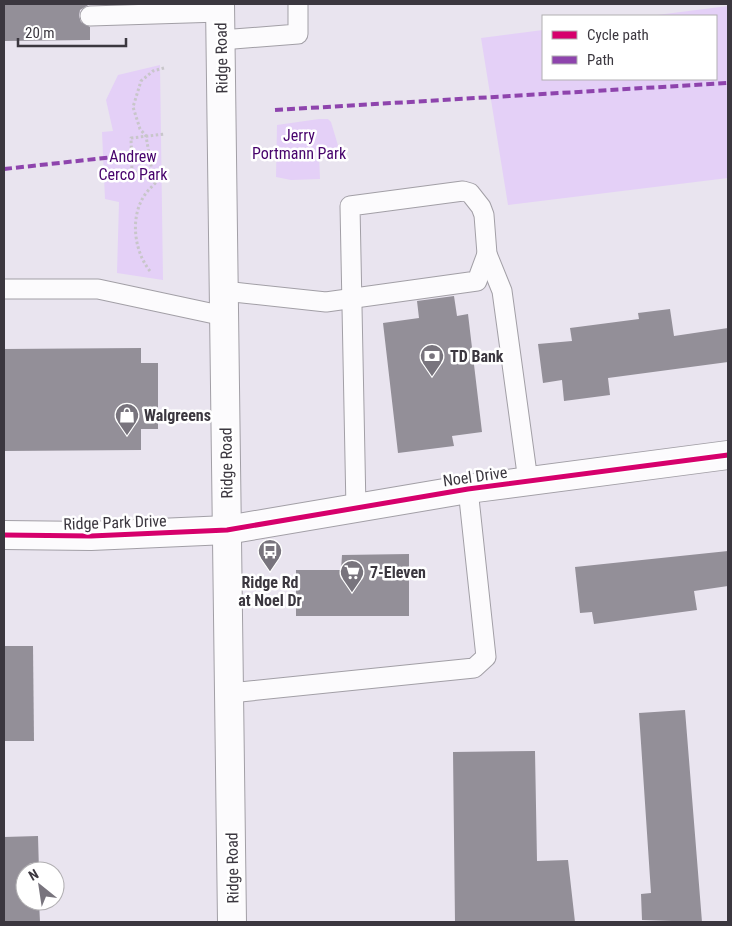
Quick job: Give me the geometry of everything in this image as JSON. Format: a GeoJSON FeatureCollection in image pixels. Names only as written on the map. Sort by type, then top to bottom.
{"type":"FeatureCollection","features":[{"type":"Feature","properties":{"kind":"main road","name":"Ridge Road"},"geometry":{"type":"LineString","coordinates":[[220,8],[232,922]]}},
{"type":"Feature","properties":{"kind":"main road","name":"Noel Drive"},"geometry":{"type":"LineString","coordinates":[[227,530],[468,489],[728,455]]}},
{"type":"Feature","properties":{"kind":"main road","name":"Ridge Park Drive"},"geometry":{"type":"LineString","coordinates":[[4,535],[91,536],[227,530]]}},
{"type":"Feature","properties":{"kind":"lane"},"geometry":{"type":"LineString","coordinates":[[221,40],[298,34],[298,4]]}},
{"type":"Feature","properties":{"kind":"lane"},"geometry":{"type":"LineString","coordinates":[[90,16],[220,8]]}},
{"type":"Feature","properties":{"kind":"lane"},"geometry":{"type":"LineString","coordinates":[[356,509],[350,206],[455,192],[470,193],[477,200],[484,215],[488,254],[502,291],[528,481]]}},
{"type":"Feature","properties":{"kind":"lane"},"geometry":{"type":"LineString","coordinates":[[477,281],[488,254]]}},
{"type":"Feature","properties":{"kind":"lane"},"geometry":{"type":"LineString","coordinates":[[4,288],[98,289],[224,303],[326,302],[477,281],[502,291]]}},
{"type":"Feature","properties":{"kind":"lane"},"geometry":{"type":"LineString","coordinates":[[230,693],[474,668],[486,657],[468,489]]}},
{"type":"Feature","properties":{"kind":"path"},"geometry":{"type":"LineString","coordinates":[[152,171],[146,136],[140,129],[133,107],[141,81],[153,70],[164,68]]}},
{"type":"Feature","properties":{"kind":"path"},"geometry":{"type":"LineString","coordinates":[[156,276],[148,270],[139,254],[135,225],[137,212],[144,196],[166,172],[132,173],[131,138],[165,134]]}},
{"type":"Feature","properties":{"kind":"green space"},"geometry":{"type":"Polygon","coordinates":[[[728,6],[728,178],[508,205],[481,38],[542,30],[542,80],[717,80],[717,15],[657,15],[728,6]]]}},
{"type":"Feature","properties":{"kind":"green space","name":"Andrew Cerco Park"},"geometry":{"type":"Polygon","coordinates":[[[160,65],[163,280],[117,273],[119,202],[105,199],[102,132],[113,131],[106,100],[118,75],[160,65]]]}},
{"type":"Feature","properties":{"kind":"green space","name":"Jerry Portmann Park"},"geometry":{"type":"Polygon","coordinates":[[[328,119],[331,122],[340,152],[319,155],[320,179],[291,180],[276,177],[277,125],[328,119]]]}},
{"type":"Feature","properties":{"kind":"building"},"geometry":{"type":"Polygon","coordinates":[[[4,4],[90,4],[80,10],[79,16],[81,22],[90,27],[90,40],[4,41],[4,4]]]}},
{"type":"Feature","properties":{"kind":"building","name":"TD Bank"},"geometry":{"type":"Polygon","coordinates":[[[454,296],[457,316],[468,314],[482,432],[452,436],[454,446],[398,453],[383,323],[419,318],[417,301],[454,296]]]}},
{"type":"Feature","properties":{"kind":"building"},"geometry":{"type":"Polygon","coordinates":[[[670,309],[674,336],[728,328],[728,362],[608,378],[610,395],[564,401],[562,380],[543,383],[538,344],[572,341],[570,328],[639,319],[638,313],[670,309]]]}},
{"type":"Feature","properties":{"kind":"building"},"geometry":{"type":"Polygon","coordinates":[[[141,348],[141,363],[158,363],[158,429],[141,429],[141,450],[4,451],[4,349],[141,348]]]}},
{"type":"Feature","properties":{"kind":"building"},"geometry":{"type":"Polygon","coordinates":[[[728,551],[728,586],[694,591],[697,610],[594,624],[592,612],[580,613],[575,567],[728,551]]]}},
{"type":"Feature","properties":{"kind":"building","name":"7-Eleven"},"geometry":{"type":"Polygon","coordinates":[[[409,554],[409,616],[296,616],[296,570],[341,570],[342,555],[409,554]]]}},
{"type":"Feature","properties":{"kind":"building"},"geometry":{"type":"Polygon","coordinates":[[[4,646],[33,646],[34,741],[4,741],[4,646]]]}},
{"type":"Feature","properties":{"kind":"building"},"geometry":{"type":"Polygon","coordinates":[[[685,710],[702,922],[642,920],[641,894],[651,893],[639,713],[685,710]]]}},
{"type":"Feature","properties":{"kind":"building"},"geometry":{"type":"Polygon","coordinates":[[[535,751],[537,861],[568,860],[575,922],[455,922],[453,752],[535,751]]]}},
{"type":"Feature","properties":{"kind":"building"},"geometry":{"type":"Polygon","coordinates":[[[38,836],[39,861],[15,861],[15,911],[39,911],[40,922],[4,922],[4,837],[38,836]]]}},
{"type":"Feature","properties":{"kind":"marked path"},"geometry":{"type":"LineString","coordinates":[[275,110],[728,83]]}},
{"type":"Feature","properties":{"kind":"marked path"},"geometry":{"type":"LineString","coordinates":[[4,169],[132,155]]}},
{"type":"Feature","properties":{"kind":"cycle path"},"geometry":{"type":"LineString","coordinates":[[4,535],[91,536],[227,530],[468,489],[728,455]]}},
{"type":"Feature","properties":{"kind":"place","name":"TD Bank"},"geometry":{"type":"Point","coordinates":[432,377]}},
{"type":"Feature","properties":{"kind":"place","name":"Walgreens"},"geometry":{"type":"Point","coordinates":[127,436]}},
{"type":"Feature","properties":{"kind":"place","name":"Ridge Rd at Noel Dr"},"geometry":{"type":"Point","coordinates":[270,572]}},
{"type":"Feature","properties":{"kind":"place","name":"7-Eleven"},"geometry":{"type":"Point","coordinates":[352,593]}}]}
